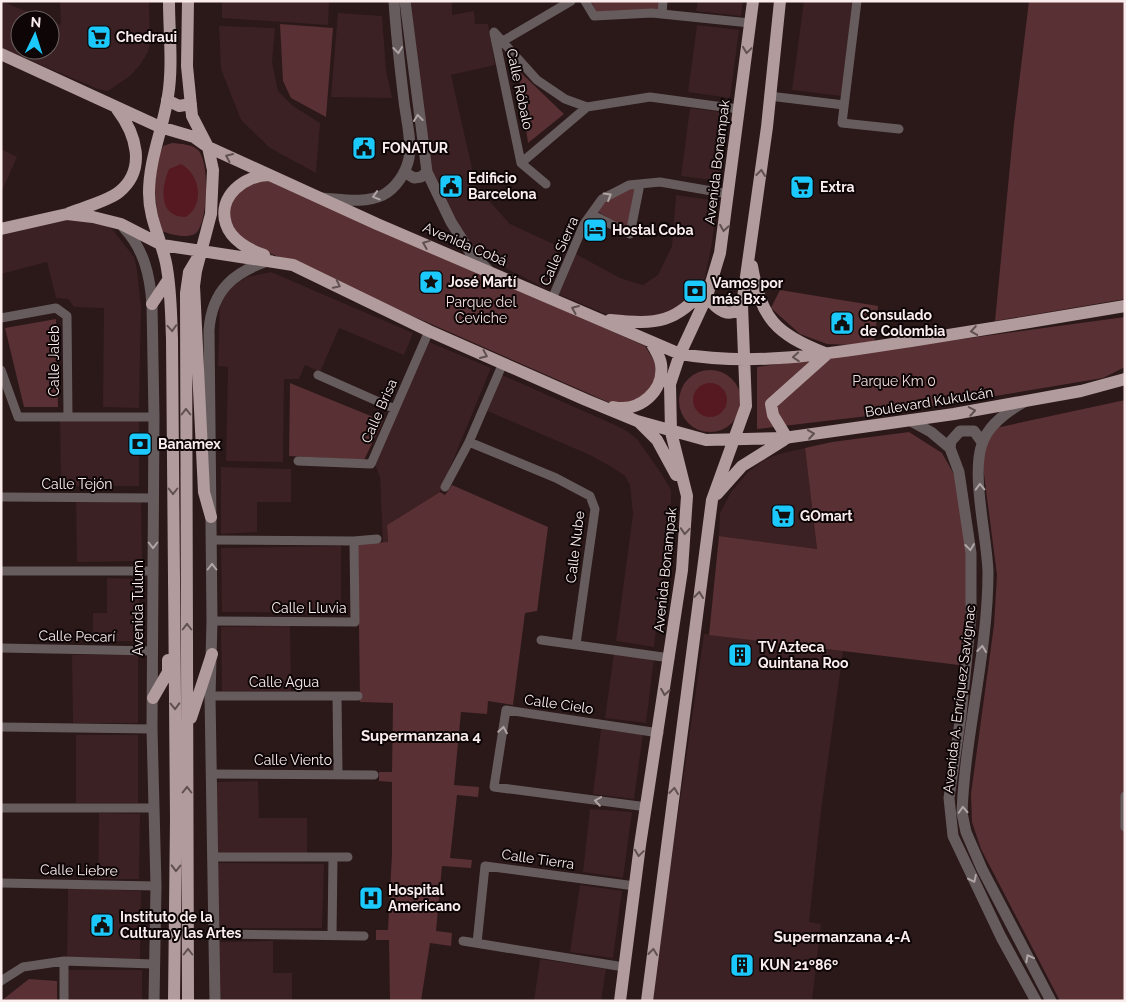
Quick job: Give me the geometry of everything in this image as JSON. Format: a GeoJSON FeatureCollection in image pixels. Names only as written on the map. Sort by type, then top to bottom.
{"type":"FeatureCollection","features":[{"type":"Feature","properties":{"kind":"main road"},"geometry":{"type":"LineString","coordinates":[[168,1],[169,86],[150,171],[149,194],[150,213],[157,236],[162,245],[168,280],[172,338],[176,820],[174,1001]]}},
{"type":"Feature","properties":{"kind":"main road"},"geometry":{"type":"LineString","coordinates":[[188,1],[187,66],[192,116],[208,148],[213,170],[211,214],[194,286],[204,492],[211,517]]}},
{"type":"Feature","properties":{"kind":"main road","name":"Avenida Bonampak"},"geometry":{"type":"LineString","coordinates":[[620,1001],[646,808],[676,622],[682,570],[687,496],[671,432],[670,384],[680,354],[714,278],[720,252],[754,1]]}},
{"type":"Feature","properties":{"kind":"main road"},"geometry":{"type":"LineString","coordinates":[[646,1001],[696,624],[701,572],[712,500],[746,406],[742,305],[750,257],[780,1]]}},
{"type":"Feature","properties":{"kind":"main road"},"geometry":{"type":"LineString","coordinates":[[1,54],[160,127]]}},
{"type":"Feature","properties":{"kind":"main road"},"geometry":{"type":"LineString","coordinates":[[167,100],[179,106],[191,104]]}},
{"type":"Feature","properties":{"kind":"main road"},"geometry":{"type":"LineString","coordinates":[[1,229],[67,214],[118,193],[134,171],[137,155],[135,138],[127,122],[116,107]]}},
{"type":"Feature","properties":{"kind":"main road","name":"Avenida Cobá"},"geometry":{"type":"LineString","coordinates":[[160,127],[194,137],[208,148],[319,198],[680,354],[720,360],[743,360]]}},
{"type":"Feature","properties":{"kind":"main road"},"geometry":{"type":"LineString","coordinates":[[271,175],[256,175],[243,181],[233,190],[224,216],[232,236],[253,251],[293,264],[429,331],[637,421],[671,432],[714,440],[742,418]]}},
{"type":"Feature","properties":{"kind":"main road"},"geometry":{"type":"LineString","coordinates":[[67,214],[93,217],[121,224],[162,245],[293,264]]}},
{"type":"Feature","properties":{"kind":"main road"},"geometry":{"type":"LineString","coordinates":[[188,1001],[186,293],[189,272],[201,252]]}},
{"type":"Feature","properties":{"kind":"main road"},"geometry":{"type":"LineString","coordinates":[[750,257],[757,294],[765,312],[789,336],[827,354]]}},
{"type":"Feature","properties":{"kind":"main road"},"geometry":{"type":"LineString","coordinates":[[598,319],[635,323],[663,320],[690,306],[714,278]]}},
{"type":"Feature","properties":{"kind":"main road"},"geometry":{"type":"LineString","coordinates":[[152,304],[168,280]]}},
{"type":"Feature","properties":{"kind":"main road"},"geometry":{"type":"LineString","coordinates":[[707,296],[721,312],[735,312],[742,305]]}},
{"type":"Feature","properties":{"kind":"main road"},"geometry":{"type":"LineString","coordinates":[[743,360],[827,354],[1125,306]]}},
{"type":"Feature","properties":{"kind":"main road"},"geometry":{"type":"LineString","coordinates":[[596,404],[630,408],[640,404],[652,394],[660,381],[661,370],[659,357],[652,342]]}},
{"type":"Feature","properties":{"kind":"main road"},"geometry":{"type":"LineString","coordinates":[[712,500],[742,466],[788,437],[772,412],[771,404],[774,399],[827,354]]}},
{"type":"Feature","properties":{"kind":"main road"},"geometry":{"type":"LineString","coordinates":[[673,373],[694,360],[702,358]]}},
{"type":"Feature","properties":{"kind":"main road"},"geometry":{"type":"LineString","coordinates":[[720,360],[729,365],[746,384]]}},
{"type":"Feature","properties":{"kind":"main road","name":"Boulevard Kukulcán"},"geometry":{"type":"LineString","coordinates":[[714,440],[788,437],[909,420],[1081,391],[1125,379]]}},
{"type":"Feature","properties":{"kind":"main road"},"geometry":{"type":"LineString","coordinates":[[670,409],[683,426],[696,438]]}},
{"type":"Feature","properties":{"kind":"main road"},"geometry":{"type":"LineString","coordinates":[[637,421],[657,440],[687,496]]}},
{"type":"Feature","properties":{"kind":"main road"},"geometry":{"type":"LineString","coordinates":[[682,570],[691,577],[701,572]]}},
{"type":"Feature","properties":{"kind":"main road"},"geometry":{"type":"LineString","coordinates":[[153,698],[168,672],[173,583]]}},
{"type":"Feature","properties":{"kind":"main road"},"geometry":{"type":"LineString","coordinates":[[676,622],[680,616],[688,614],[696,624]]}},
{"type":"Feature","properties":{"kind":"main road"},"geometry":{"type":"LineString","coordinates":[[187,730],[212,654]]}},
{"type":"Feature","properties":{"kind":"street"},"geometry":{"type":"LineString","coordinates":[[319,198],[354,200],[371,198],[383,194],[396,185],[404,172],[409,157],[408,131],[394,1]]}},
{"type":"Feature","properties":{"kind":"street"},"geometry":{"type":"LineString","coordinates":[[405,1],[427,172],[451,222],[470,252],[488,270]]}},
{"type":"Feature","properties":{"kind":"street","name":"Calle Róbalo"},"geometry":{"type":"LineString","coordinates":[[503,41],[572,1]]}},
{"type":"Feature","properties":{"kind":"street"},"geometry":{"type":"LineString","coordinates":[[585,1],[594,16],[622,13],[662,14],[750,23]]}},
{"type":"Feature","properties":{"kind":"street"},"geometry":{"type":"LineString","coordinates":[[662,14],[663,1]]}},
{"type":"Feature","properties":{"kind":"street"},"geometry":{"type":"LineString","coordinates":[[857,1],[842,123],[899,129]]}},
{"type":"Feature","properties":{"kind":"street","name":"Calle Róbalo"},"geometry":{"type":"LineString","coordinates":[[588,107],[521,163],[494,32],[538,80],[565,100],[588,107],[650,98],[738,109]]}},
{"type":"Feature","properties":{"kind":"street"},"geometry":{"type":"LineString","coordinates":[[769,96],[844,105]]}},
{"type":"Feature","properties":{"kind":"street"},"geometry":{"type":"LineString","coordinates":[[521,163],[546,184]]}},
{"type":"Feature","properties":{"kind":"street"},"geometry":{"type":"LineString","coordinates":[[404,172],[414,178],[421,177],[427,172]]}},
{"type":"Feature","properties":{"kind":"street","name":"Calle Sierra"},"geometry":{"type":"LineString","coordinates":[[552,299],[584,224],[602,199],[628,185],[660,182],[729,194]]}},
{"type":"Feature","properties":{"kind":"street","name":"Calle Sierra"},"geometry":{"type":"LineString","coordinates":[[592,214],[630,234],[640,184]]}},
{"type":"Feature","properties":{"kind":"street","name":"Avenida Tulum"},"geometry":{"type":"LineString","coordinates":[[121,224],[133,237],[142,252],[151,287],[152,304],[154,417],[152,729],[156,886],[153,964],[154,1001]]}},
{"type":"Feature","properties":{"kind":"street"},"geometry":{"type":"LineString","coordinates":[[215,1001],[210,696],[212,540],[210,318],[216,301],[225,286],[238,274],[270,260]]}},
{"type":"Feature","properties":{"kind":"street","name":"Calle Jaleb"},"geometry":{"type":"LineString","coordinates":[[1,318],[56,308],[67,316],[68,417]]}},
{"type":"Feature","properties":{"kind":"street","name":"Calle Brisa"},"geometry":{"type":"LineString","coordinates":[[298,461],[371,464],[429,331]]}},
{"type":"Feature","properties":{"kind":"street"},"geometry":{"type":"LineString","coordinates":[[445,487],[469,442],[503,363]]}},
{"type":"Feature","properties":{"kind":"street","name":"Calle Jaleb"},"geometry":{"type":"LineString","coordinates":[[1,370],[18,417],[154,417]]}},
{"type":"Feature","properties":{"kind":"street"},"geometry":{"type":"LineString","coordinates":[[318,375],[395,409]]}},
{"type":"Feature","properties":{"kind":"street"},"geometry":{"type":"LineString","coordinates":[[950,448],[951,441],[960,431],[974,431],[982,442],[1001,418],[1027,401]]}},
{"type":"Feature","properties":{"kind":"street","name":"Avenida A. Enríquez Savignac"},"geometry":{"type":"LineString","coordinates":[[909,420],[931,432],[950,448],[959,472],[970,553],[972,616],[962,716],[949,798],[953,836],[1001,937],[1036,1001]]}},
{"type":"Feature","properties":{"kind":"street","name":"Calle Nube"},"geometry":{"type":"LineString","coordinates":[[469,442],[556,478],[590,496],[595,508],[576,644]]}},
{"type":"Feature","properties":{"kind":"street","name":"Avenida A. Enríquez Savignac"},"geometry":{"type":"LineString","coordinates":[[982,442],[980,452],[980,494],[988,572],[983,642],[962,813],[966,832],[982,869],[1051,1001]]}},
{"type":"Feature","properties":{"kind":"street","name":"Calle Tejón"},"geometry":{"type":"LineString","coordinates":[[1,497],[153,498]]}},
{"type":"Feature","properties":{"kind":"street"},"geometry":{"type":"LineString","coordinates":[[212,540],[354,541],[377,539]]}},
{"type":"Feature","properties":{"kind":"street","name":"Calle Lluvia"},"geometry":{"type":"LineString","coordinates":[[212,621],[355,622],[354,541]]}},
{"type":"Feature","properties":{"kind":"street"},"geometry":{"type":"LineString","coordinates":[[1,571],[153,571]]}},
{"type":"Feature","properties":{"kind":"street"},"geometry":{"type":"LineString","coordinates":[[541,640],[670,658]]}},
{"type":"Feature","properties":{"kind":"street","name":"Calle Pecarí"},"geometry":{"type":"LineString","coordinates":[[1,648],[153,651]]}},
{"type":"Feature","properties":{"kind":"street","name":"Calle Agua"},"geometry":{"type":"LineString","coordinates":[[210,696],[358,696]]}},
{"type":"Feature","properties":{"kind":"street"},"geometry":{"type":"LineString","coordinates":[[337,696],[338,774]]}},
{"type":"Feature","properties":{"kind":"street","name":"Calle Cielo"},"geometry":{"type":"LineString","coordinates":[[646,808],[494,787],[506,710],[659,733]]}},
{"type":"Feature","properties":{"kind":"street"},"geometry":{"type":"LineString","coordinates":[[1,727],[152,729]]}},
{"type":"Feature","properties":{"kind":"street","name":"Calle Viento"},"geometry":{"type":"LineString","coordinates":[[212,774],[374,775]]}},
{"type":"Feature","properties":{"kind":"street"},"geometry":{"type":"LineString","coordinates":[[1125,796],[1125,827]]}},
{"type":"Feature","properties":{"kind":"street"},"geometry":{"type":"LineString","coordinates":[[1,808],[154,808]]}},
{"type":"Feature","properties":{"kind":"street"},"geometry":{"type":"LineString","coordinates":[[213,857],[348,857]]}},
{"type":"Feature","properties":{"kind":"street"},"geometry":{"type":"LineString","coordinates":[[332,935],[334,857]]}},
{"type":"Feature","properties":{"kind":"street","name":"Calle Tierra"},"geometry":{"type":"LineString","coordinates":[[478,943],[485,866],[635,886]]}},
{"type":"Feature","properties":{"kind":"street","name":"Calle Liebre"},"geometry":{"type":"LineString","coordinates":[[1,883],[156,886]]}},
{"type":"Feature","properties":{"kind":"street"},"geometry":{"type":"LineString","coordinates":[[215,934],[364,936]]}},
{"type":"Feature","properties":{"kind":"street"},"geometry":{"type":"LineString","coordinates":[[463,941],[624,967]]}},
{"type":"Feature","properties":{"kind":"street"},"geometry":{"type":"LineString","coordinates":[[64,961],[64,1001]]}},
{"type":"Feature","properties":{"kind":"street"},"geometry":{"type":"LineString","coordinates":[[1,981],[23,967],[64,961],[153,964]]}},
{"type":"Feature","properties":{"kind":"shaded area"},"geometry":{"type":"Polygon","coordinates":[[[1,1],[23,10],[10,10],[10,52],[1,48],[1,1]]]}},
{"type":"Feature","properties":{"kind":"shaded area"},"geometry":{"type":"Polygon","coordinates":[[[60,1],[149,1],[150,43],[148,52],[130,76],[108,91],[98,89],[29,60],[60,60],[60,1]]]}},
{"type":"Feature","properties":{"kind":"shaded area"},"geometry":{"type":"Polygon","coordinates":[[[222,1],[329,1],[328,25],[222,18],[222,1]]]}},
{"type":"Feature","properties":{"kind":"shaded area"},"geometry":{"type":"Polygon","coordinates":[[[410,1],[452,1],[452,15],[474,11],[475,24],[488,24],[495,65],[451,75],[476,186],[510,224],[560,247],[545,288],[472,251],[429,170],[410,1]]]}},
{"type":"Feature","properties":{"kind":"shaded area"},"geometry":{"type":"Polygon","coordinates":[[[698,1],[743,1],[741,16],[696,11],[698,1]]]}},
{"type":"Feature","properties":{"kind":"shaded area"},"geometry":{"type":"Polygon","coordinates":[[[804,1],[854,1],[841,96],[792,90],[804,1]]]}},
{"type":"Feature","properties":{"kind":"shaded area"},"geometry":{"type":"Polygon","coordinates":[[[338,13],[382,16],[386,70],[392,98],[331,97],[338,13]]]}},
{"type":"Feature","properties":{"kind":"shaded area"},"geometry":{"type":"Polygon","coordinates":[[[697,25],[739,30],[730,98],[688,92],[697,25]]]}},
{"type":"Feature","properties":{"kind":"shaded area"},"geometry":{"type":"Polygon","coordinates":[[[219,26],[275,28],[272,62],[278,91],[293,106],[320,123],[316,173],[270,148],[241,120],[221,69],[219,26]]]}},
{"type":"Feature","properties":{"kind":"shaded area"},"geometry":{"type":"Polygon","coordinates":[[[690,108],[728,113],[719,181],[681,176],[690,108]]]}},
{"type":"Feature","properties":{"kind":"shaded area"},"geometry":{"type":"Polygon","coordinates":[[[1,149],[17,157],[1,193],[1,149]]]}},
{"type":"Feature","properties":{"kind":"shaded area"},"geometry":{"type":"Polygon","coordinates":[[[181,164],[192,175],[198,189],[196,205],[186,217],[177,216],[170,212],[166,207],[163,193],[169,169],[181,164]]]}},
{"type":"Feature","properties":{"kind":"shaded area"},"geometry":{"type":"Polygon","coordinates":[[[676,195],[717,201],[712,243],[705,278],[684,307],[649,320],[613,317],[558,294],[576,254],[620,278],[643,285],[658,275],[672,246],[676,195]]]}},
{"type":"Feature","properties":{"kind":"shaded area"},"geometry":{"type":"Polygon","coordinates":[[[62,220],[98,222],[112,229],[134,257],[141,307],[139,408],[103,407],[104,308],[74,307],[68,299],[56,298],[47,262],[1,274],[1,234],[62,220]]]}},
{"type":"Feature","properties":{"kind":"shaded area"},"geometry":{"type":"Polygon","coordinates":[[[271,272],[413,333],[404,355],[339,328],[320,372],[305,365],[299,379],[284,379],[283,462],[226,461],[228,367],[218,366],[220,301],[227,290],[247,277],[271,272]]]}},
{"type":"Feature","properties":{"kind":"shaded area"},"geometry":{"type":"Polygon","coordinates":[[[424,340],[491,368],[440,492],[387,525],[388,542],[383,543],[380,477],[374,462],[424,340]]]}},
{"type":"Feature","properties":{"kind":"shaded area"},"geometry":{"type":"Polygon","coordinates":[[[500,374],[624,429],[637,439],[671,490],[654,647],[616,641],[633,514],[630,485],[625,476],[590,455],[485,410],[500,374]]]}},
{"type":"Feature","properties":{"kind":"shaded area"},"geometry":{"type":"Polygon","coordinates":[[[710,383],[722,388],[727,400],[722,412],[710,417],[698,412],[693,400],[698,388],[710,383]]]}},
{"type":"Feature","properties":{"kind":"shaded area"},"geometry":{"type":"Polygon","coordinates":[[[60,419],[139,419],[139,486],[61,486],[60,419]]]}},
{"type":"Feature","properties":{"kind":"shaded area"},"geometry":{"type":"Polygon","coordinates":[[[805,448],[817,549],[719,536],[720,513],[731,492],[748,472],[764,460],[779,454],[805,448]]]}},
{"type":"Feature","properties":{"kind":"shaded area"},"geometry":{"type":"Polygon","coordinates":[[[221,467],[291,469],[291,502],[257,502],[257,532],[221,534],[221,467]]]}},
{"type":"Feature","properties":{"kind":"shaded area"},"geometry":{"type":"Polygon","coordinates":[[[76,497],[141,497],[142,561],[77,562],[76,497]]]}},
{"type":"Feature","properties":{"kind":"shaded area"},"geometry":{"type":"Polygon","coordinates":[[[341,546],[341,613],[222,612],[221,548],[341,546]]]}},
{"type":"Feature","properties":{"kind":"shaded area"},"geometry":{"type":"Polygon","coordinates":[[[107,578],[139,579],[139,641],[93,641],[93,613],[107,613],[107,578]]]}},
{"type":"Feature","properties":{"kind":"shaded area"},"geometry":{"type":"Polygon","coordinates":[[[290,626],[291,691],[222,691],[221,627],[290,626]]]}},
{"type":"Feature","properties":{"kind":"shaded area"},"geometry":{"type":"Polygon","coordinates":[[[704,634],[843,651],[821,811],[809,922],[821,924],[812,1001],[651,1001],[704,634]]]}},
{"type":"Feature","properties":{"kind":"shaded area"},"geometry":{"type":"Polygon","coordinates":[[[614,653],[654,658],[646,723],[605,718],[614,653]]]}},
{"type":"Feature","properties":{"kind":"shaded area"},"geometry":{"type":"Polygon","coordinates":[[[72,655],[138,655],[138,723],[73,723],[72,655]]]}},
{"type":"Feature","properties":{"kind":"shaded area"},"geometry":{"type":"Polygon","coordinates":[[[601,729],[643,734],[634,799],[593,794],[601,729]]]}},
{"type":"Feature","properties":{"kind":"shaded area"},"geometry":{"type":"Polygon","coordinates":[[[76,735],[138,735],[138,803],[76,803],[76,735]]]}},
{"type":"Feature","properties":{"kind":"shaded area"},"geometry":{"type":"Polygon","coordinates":[[[258,781],[259,818],[307,818],[307,853],[217,854],[217,782],[258,781]]]}},
{"type":"Feature","properties":{"kind":"shaded area"},"geometry":{"type":"Polygon","coordinates":[[[590,809],[632,812],[623,878],[583,872],[590,809]]]}},
{"type":"Feature","properties":{"kind":"shaded area"},"geometry":{"type":"Polygon","coordinates":[[[99,813],[140,814],[139,879],[98,879],[99,813]]]}},
{"type":"Feature","properties":{"kind":"shaded area"},"geometry":{"type":"Polygon","coordinates":[[[217,863],[324,864],[322,928],[218,928],[217,863]]]}},
{"type":"Feature","properties":{"kind":"shaded area"},"geometry":{"type":"Polygon","coordinates":[[[580,885],[622,891],[613,958],[570,952],[580,885]]]}},
{"type":"Feature","properties":{"kind":"shaded area","name":"Instituto de la Cultura y las Artes"},"geometry":{"type":"Polygon","coordinates":[[[68,888],[141,891],[140,960],[67,961],[68,888]]]}},
{"type":"Feature","properties":{"kind":"shaded area"},"geometry":{"type":"Polygon","coordinates":[[[273,941],[273,973],[292,973],[292,1001],[218,1001],[218,942],[273,941]]]}},
{"type":"Feature","properties":{"kind":"shaded area"},"geometry":{"type":"Polygon","coordinates":[[[540,959],[606,969],[601,1001],[534,1001],[540,959]]]}},
{"type":"Feature","properties":{"kind":"shaded area"},"geometry":{"type":"Polygon","coordinates":[[[67,970],[142,970],[142,1001],[67,1001],[67,970]]]}},
{"type":"Feature","properties":{"kind":"green space"},"geometry":{"type":"Polygon","coordinates":[[[591,1],[660,1],[660,11],[621,10],[597,13],[591,1]]]}},
{"type":"Feature","properties":{"kind":"green space"},"geometry":{"type":"Polygon","coordinates":[[[1029,1],[1125,1],[1125,299],[995,321],[1014,124],[1029,1]]]}},
{"type":"Feature","properties":{"kind":"green space"},"geometry":{"type":"Polygon","coordinates":[[[280,24],[333,28],[326,117],[291,98],[283,81],[280,24]]]}},
{"type":"Feature","properties":{"kind":"green space"},"geometry":{"type":"Polygon","coordinates":[[[518,70],[564,114],[528,143],[518,70]]]}},
{"type":"Feature","properties":{"kind":"green space"},"geometry":{"type":"Polygon","coordinates":[[[172,143],[196,148],[202,156],[204,166],[206,192],[203,217],[196,233],[189,236],[175,235],[162,231],[157,210],[155,178],[159,157],[163,146],[172,143]]]}},
{"type":"Feature","properties":{"kind":"green space","name":"Parque del Ceviche"},"geometry":{"type":"Polygon","coordinates":[[[267,179],[645,346],[658,367],[655,386],[624,409],[247,243],[237,234],[228,215],[231,199],[242,186],[267,179]]]}},
{"type":"Feature","properties":{"kind":"green space"},"geometry":{"type":"Polygon","coordinates":[[[637,186],[628,230],[597,211],[603,201],[637,186]]]}},
{"type":"Feature","properties":{"kind":"green space"},"geometry":{"type":"Polygon","coordinates":[[[780,290],[878,306],[874,346],[827,344],[800,334],[771,308],[780,290]]]}},
{"type":"Feature","properties":{"kind":"green space","name":"Parque Km 0"},"geometry":{"type":"Polygon","coordinates":[[[1125,317],[1125,367],[1103,378],[893,413],[757,429],[757,367],[1125,317]]]}},
{"type":"Feature","properties":{"kind":"green space"},"geometry":{"type":"Polygon","coordinates":[[[56,319],[58,407],[24,407],[5,328],[56,319]]]}},
{"type":"Feature","properties":{"kind":"green space"},"geometry":{"type":"Polygon","coordinates":[[[710,370],[722,373],[732,379],[738,389],[741,401],[738,413],[732,423],[722,429],[710,432],[698,429],[688,423],[682,413],[679,401],[682,389],[688,379],[698,373],[710,370]]]}},
{"type":"Feature","properties":{"kind":"green space"},"geometry":{"type":"Polygon","coordinates":[[[290,383],[383,421],[364,460],[289,456],[290,383]]]}},
{"type":"Feature","properties":{"kind":"green space"},"geometry":{"type":"Polygon","coordinates":[[[1125,400],[1125,1001],[1060,1001],[981,849],[972,822],[971,794],[994,625],[997,575],[981,451],[991,429],[1125,400]]]}},
{"type":"Feature","properties":{"kind":"green space"},"geometry":{"type":"Polygon","coordinates":[[[909,432],[942,453],[955,476],[970,571],[959,665],[709,635],[719,536],[817,549],[805,448],[832,442],[909,432]]]}},
{"type":"Feature","properties":{"kind":"green space"},"geometry":{"type":"Polygon","coordinates":[[[452,485],[548,527],[537,611],[525,613],[513,705],[488,701],[487,714],[461,712],[454,785],[479,787],[478,797],[457,795],[450,858],[472,860],[471,868],[442,866],[436,931],[452,933],[451,946],[430,943],[421,1001],[390,1001],[389,940],[376,940],[376,930],[388,930],[392,853],[392,782],[379,781],[379,772],[392,772],[393,703],[360,702],[358,544],[388,542],[387,525],[440,492],[445,495],[452,485]]]}},
{"type":"Feature","properties":{"kind":"green space"},"geometry":{"type":"Polygon","coordinates":[[[29,979],[57,981],[57,1001],[1,1001],[29,979]]]}},
{"type":"Feature","properties":{"kind":"place","name":"Chedraui"},"geometry":{"type":"Point","coordinates":[99,37]}},
{"type":"Feature","properties":{"kind":"place","name":"FONATUR"},"geometry":{"type":"Point","coordinates":[364,148]}},
{"type":"Feature","properties":{"kind":"place","name":"Edificio Barcelona"},"geometry":{"type":"Point","coordinates":[451,186]}},
{"type":"Feature","properties":{"kind":"place","name":"Extra"},"geometry":{"type":"Point","coordinates":[802,187]}},
{"type":"Feature","properties":{"kind":"place","name":"Hostal Coba"},"geometry":{"type":"Point","coordinates":[595,230]}},
{"type":"Feature","properties":{"kind":"place","name":"José Martí"},"geometry":{"type":"Point","coordinates":[431,282]}},
{"type":"Feature","properties":{"kind":"place","name":"Vamos por más Bx+"},"geometry":{"type":"Point","coordinates":[695,291]}},
{"type":"Feature","properties":{"kind":"place","name":"Consulado de Colombia"},"geometry":{"type":"Point","coordinates":[842,323]}},
{"type":"Feature","properties":{"kind":"place","name":"Banamex"},"geometry":{"type":"Point","coordinates":[140,444]}},
{"type":"Feature","properties":{"kind":"place","name":"GOmart"},"geometry":{"type":"Point","coordinates":[783,516]}},
{"type":"Feature","properties":{"kind":"place","name":"TV Azteca Quintana Roo"},"geometry":{"type":"Point","coordinates":[740,655]}},
{"type":"Feature","properties":{"kind":"place","name":"Hospital Americano"},"geometry":{"type":"Point","coordinates":[371,898]}},
{"type":"Feature","properties":{"kind":"place","name":"Instituto de la Cultura y las Artes"},"geometry":{"type":"Point","coordinates":[102,925]}},
{"type":"Feature","properties":{"kind":"place","name":"KUN 21º86º"},"geometry":{"type":"Point","coordinates":[742,965]}},
{"type":"Feature","properties":{"kind":"district","name":"Supermanzana 4"},"geometry":{"type":"Point","coordinates":[421,736]}},
{"type":"Feature","properties":{"kind":"district","name":"Supermanzana 4-A"},"geometry":{"type":"Point","coordinates":[842,937]}}]}
